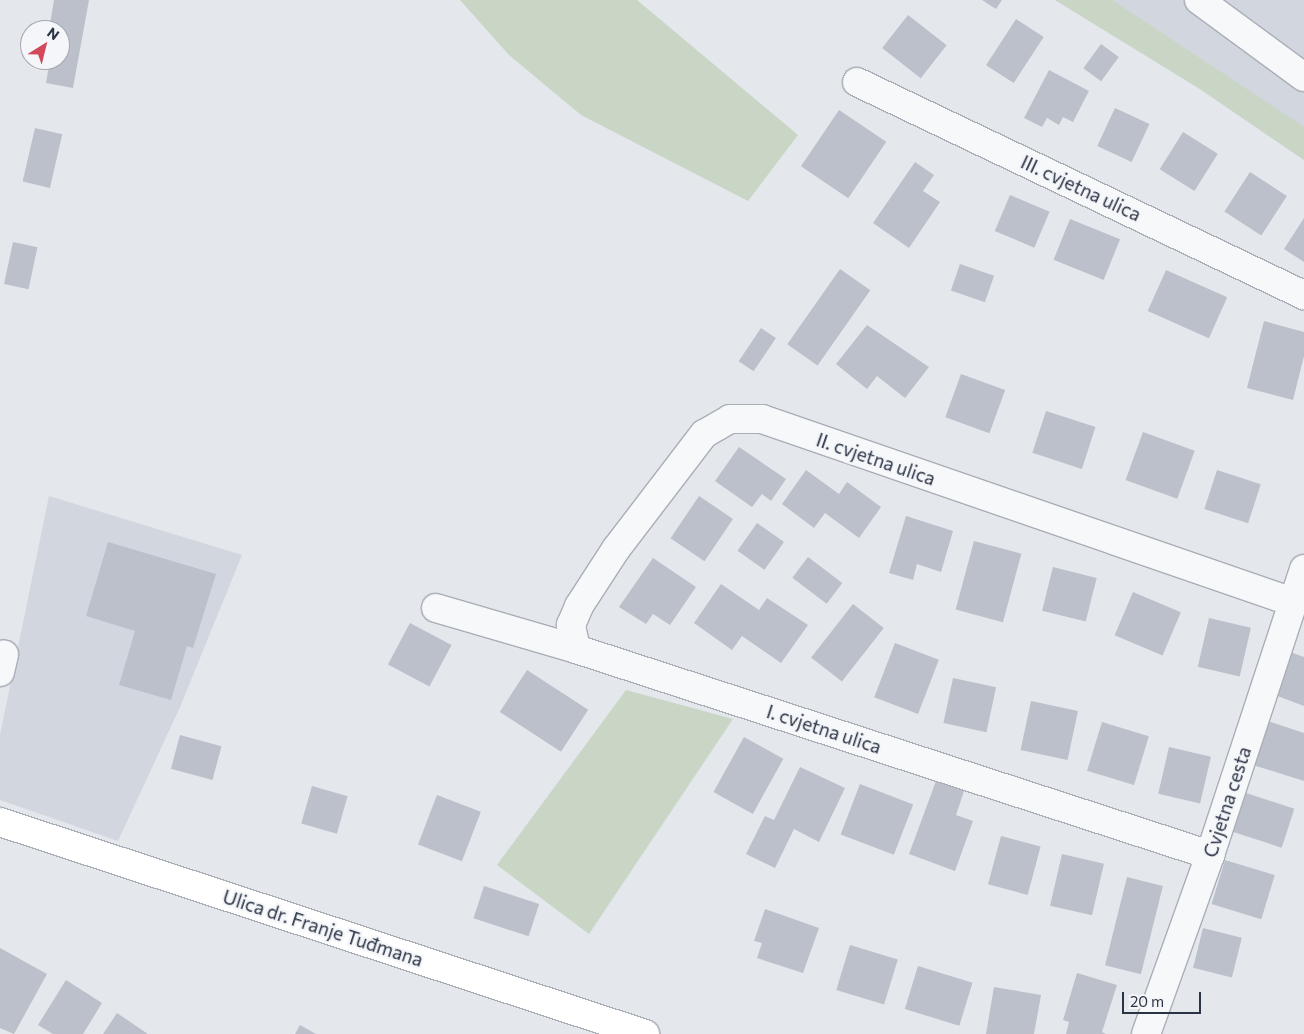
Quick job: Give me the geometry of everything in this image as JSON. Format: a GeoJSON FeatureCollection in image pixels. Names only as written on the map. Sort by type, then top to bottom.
{"type":"FeatureCollection","features":[{"type":"Feature","properties":{"kind":"main road","name":"Ulica dr. Franje Tuđmana"},"geometry":{"type":"LineString","coordinates":[[0,822],[646,1034]]}},
{"type":"Feature","properties":{"kind":"street"},"geometry":{"type":"LineString","coordinates":[[1199,0],[1304,77]]}},
{"type":"Feature","properties":{"kind":"street","name":"III. cvjetna ulica"},"geometry":{"type":"LineString","coordinates":[[858,82],[1304,294]]}},
{"type":"Feature","properties":{"kind":"street","name":"II. cvjetna ulica"},"geometry":{"type":"LineString","coordinates":[[576,649],[571,625],[579,606],[616,549],[704,434],[730,419],[762,419],[1293,602]]}},
{"type":"Feature","properties":{"kind":"street","name":"Cvjetna cesta"},"geometry":{"type":"LineString","coordinates":[[1146,1034],[1210,855],[1304,569]]}},
{"type":"Feature","properties":{"kind":"street","name":"I. cvjetna ulica"},"geometry":{"type":"LineString","coordinates":[[436,608],[576,649],[1210,855]]}},
{"type":"Feature","properties":{"kind":"shaded area"},"geometry":{"type":"Polygon","coordinates":[[[1055,0],[1304,0],[1304,160],[1200,89],[1055,0]]]}},
{"type":"Feature","properties":{"kind":"shaded area"},"geometry":{"type":"Polygon","coordinates":[[[49,496],[242,555],[180,707],[118,841],[0,800],[0,735],[49,496]]]}},
{"type":"Feature","properties":{"kind":"green space"},"geometry":{"type":"Polygon","coordinates":[[[460,0],[637,0],[798,135],[748,201],[581,115],[509,55],[460,0]]]}},
{"type":"Feature","properties":{"kind":"green space"},"geometry":{"type":"Polygon","coordinates":[[[1055,0],[1112,0],[1304,127],[1304,160],[1200,89],[1055,0]]]}},
{"type":"Feature","properties":{"kind":"green space"},"geometry":{"type":"Polygon","coordinates":[[[626,690],[733,719],[589,934],[497,865],[626,690]]]}},
{"type":"Feature","properties":{"kind":"building"},"geometry":{"type":"Polygon","coordinates":[[[54,0],[89,0],[73,88],[46,83],[48,70],[70,70],[70,20],[51,20],[54,0]]]}},
{"type":"Feature","properties":{"kind":"building"},"geometry":{"type":"Polygon","coordinates":[[[982,0],[1002,0],[996,9],[982,0]]]}},
{"type":"Feature","properties":{"kind":"building"},"geometry":{"type":"Polygon","coordinates":[[[908,15],[947,45],[921,78],[882,48],[908,15]]]}},
{"type":"Feature","properties":{"kind":"building"},"geometry":{"type":"Polygon","coordinates":[[[1016,19],[1044,37],[1014,83],[986,65],[1016,19]]]}},
{"type":"Feature","properties":{"kind":"building"},"geometry":{"type":"Polygon","coordinates":[[[1101,44],[1119,57],[1101,81],[1083,68],[1101,44]]]}},
{"type":"Feature","properties":{"kind":"building"},"geometry":{"type":"Polygon","coordinates":[[[1049,70],[1089,91],[1073,122],[1063,117],[1059,125],[1047,118],[1042,127],[1024,118],[1049,70]]]}},
{"type":"Feature","properties":{"kind":"building"},"geometry":{"type":"Polygon","coordinates":[[[1115,108],[1149,124],[1132,162],[1097,146],[1115,108]]]}},
{"type":"Feature","properties":{"kind":"building"},"geometry":{"type":"Polygon","coordinates":[[[839,110],[886,142],[848,198],[801,166],[839,110]]]}},
{"type":"Feature","properties":{"kind":"building"},"geometry":{"type":"Polygon","coordinates":[[[35,128],[62,134],[50,188],[23,182],[35,128]]]}},
{"type":"Feature","properties":{"kind":"building"},"geometry":{"type":"Polygon","coordinates":[[[1183,132],[1218,154],[1194,191],[1160,169],[1183,132]]]}},
{"type":"Feature","properties":{"kind":"building"},"geometry":{"type":"Polygon","coordinates":[[[915,162],[934,175],[923,191],[940,202],[909,248],[873,223],[915,162]]]}},
{"type":"Feature","properties":{"kind":"building"},"geometry":{"type":"Polygon","coordinates":[[[1250,172],[1287,196],[1261,235],[1224,211],[1250,172]]]}},
{"type":"Feature","properties":{"kind":"building"},"geometry":{"type":"Polygon","coordinates":[[[1010,195],[1050,212],[1034,248],[995,231],[1010,195]]]}},
{"type":"Feature","properties":{"kind":"building"},"geometry":{"type":"Polygon","coordinates":[[[1304,218],[1304,262],[1284,249],[1304,218]]]}},
{"type":"Feature","properties":{"kind":"building"},"geometry":{"type":"Polygon","coordinates":[[[1070,219],[1120,239],[1104,280],[1054,260],[1070,219]]]}},
{"type":"Feature","properties":{"kind":"building"},"geometry":{"type":"Polygon","coordinates":[[[13,242],[37,247],[29,289],[4,284],[13,242]]]}},
{"type":"Feature","properties":{"kind":"building"},"geometry":{"type":"Polygon","coordinates":[[[960,264],[994,276],[985,302],[951,290],[960,264]]]}},
{"type":"Feature","properties":{"kind":"building"},"geometry":{"type":"Polygon","coordinates":[[[840,269],[870,290],[818,366],[787,344],[840,269]]]}},
{"type":"Feature","properties":{"kind":"building"},"geometry":{"type":"Polygon","coordinates":[[[1166,270],[1227,297],[1209,338],[1148,311],[1166,270]]]}},
{"type":"Feature","properties":{"kind":"building"},"geometry":{"type":"Polygon","coordinates":[[[1264,321],[1304,332],[1304,356],[1293,400],[1247,388],[1264,321]]]}},
{"type":"Feature","properties":{"kind":"building"},"geometry":{"type":"Polygon","coordinates":[[[867,325],[929,367],[905,398],[877,376],[867,389],[836,364],[867,325]]]}},
{"type":"Feature","properties":{"kind":"building"},"geometry":{"type":"Polygon","coordinates":[[[761,328],[776,338],[754,371],[739,361],[761,328]]]}},
{"type":"Feature","properties":{"kind":"building"},"geometry":{"type":"Polygon","coordinates":[[[961,374],[1005,390],[989,433],[945,417],[961,374]]]}},
{"type":"Feature","properties":{"kind":"building"},"geometry":{"type":"Polygon","coordinates":[[[1046,411],[1095,427],[1082,469],[1032,453],[1046,411]]]}},
{"type":"Feature","properties":{"kind":"building"},"geometry":{"type":"Polygon","coordinates":[[[1143,432],[1195,451],[1177,499],[1126,480],[1143,432]]]}},
{"type":"Feature","properties":{"kind":"building"},"geometry":{"type":"Polygon","coordinates":[[[739,447],[786,479],[771,501],[762,494],[752,507],[715,481],[739,447]]]}},
{"type":"Feature","properties":{"kind":"building"},"geometry":{"type":"Polygon","coordinates":[[[806,470],[839,494],[847,482],[881,507],[859,538],[825,513],[814,528],[782,504],[806,470]]]}},
{"type":"Feature","properties":{"kind":"building"},"geometry":{"type":"Polygon","coordinates":[[[1217,470],[1261,484],[1248,523],[1204,509],[1217,470]]]}},
{"type":"Feature","properties":{"kind":"building"},"geometry":{"type":"Polygon","coordinates":[[[699,496],[733,519],[704,561],[670,538],[699,496]]]}},
{"type":"Feature","properties":{"kind":"building"},"geometry":{"type":"Polygon","coordinates":[[[906,516],[953,531],[941,572],[917,564],[913,580],[889,573],[906,516]]]}},
{"type":"Feature","properties":{"kind":"building"},"geometry":{"type":"Polygon","coordinates":[[[757,523],[784,542],[765,570],[737,551],[757,523]]]}},
{"type":"Feature","properties":{"kind":"building"},"geometry":{"type":"Polygon","coordinates":[[[974,541],[1021,554],[1003,622],[956,610],[974,541]]]}},
{"type":"Feature","properties":{"kind":"building"},"geometry":{"type":"Polygon","coordinates":[[[108,542],[216,574],[193,648],[187,646],[171,700],[119,685],[135,631],[86,616],[108,542]]]}},
{"type":"Feature","properties":{"kind":"building"},"geometry":{"type":"Polygon","coordinates":[[[808,557],[842,583],[827,604],[792,578],[808,557]]]}},
{"type":"Feature","properties":{"kind":"building"},"geometry":{"type":"Polygon","coordinates":[[[653,558],[696,587],[670,625],[653,614],[646,624],[619,607],[653,558]]]}},
{"type":"Feature","properties":{"kind":"building"},"geometry":{"type":"Polygon","coordinates":[[[1053,567],[1097,578],[1086,622],[1042,611],[1053,567]]]}},
{"type":"Feature","properties":{"kind":"building"},"geometry":{"type":"Polygon","coordinates":[[[721,584],[759,610],[767,598],[808,625],[781,663],[742,636],[732,650],[694,623],[721,584]]]}},
{"type":"Feature","properties":{"kind":"building"},"geometry":{"type":"Polygon","coordinates":[[[1133,592],[1181,612],[1163,656],[1115,635],[1133,592]]]}},
{"type":"Feature","properties":{"kind":"building"},"geometry":{"type":"Polygon","coordinates":[[[853,604],[884,628],[842,682],[811,658],[853,604]]]}},
{"type":"Feature","properties":{"kind":"building"},"geometry":{"type":"Polygon","coordinates":[[[1209,618],[1251,628],[1240,676],[1198,667],[1209,618]]]}},
{"type":"Feature","properties":{"kind":"building"},"geometry":{"type":"Polygon","coordinates":[[[410,623],[451,645],[429,687],[388,664],[410,623]]]}},
{"type":"Feature","properties":{"kind":"building"},"geometry":{"type":"Polygon","coordinates":[[[895,643],[939,660],[918,714],[874,697],[895,643]]]}},
{"type":"Feature","properties":{"kind":"building"},"geometry":{"type":"Polygon","coordinates":[[[1290,652],[1304,657],[1304,706],[1275,695],[1290,652]]]}},
{"type":"Feature","properties":{"kind":"building"},"geometry":{"type":"Polygon","coordinates":[[[527,670],[588,710],[561,752],[500,712],[527,670]]]}},
{"type":"Feature","properties":{"kind":"building"},"geometry":{"type":"Polygon","coordinates":[[[953,678],[996,687],[986,732],[943,723],[953,678]]]}},
{"type":"Feature","properties":{"kind":"building"},"geometry":{"type":"Polygon","coordinates":[[[1031,701],[1078,711],[1068,760],[1021,750],[1031,701]]]}},
{"type":"Feature","properties":{"kind":"building"},"geometry":{"type":"Polygon","coordinates":[[[1268,721],[1304,733],[1304,781],[1253,765],[1268,721]]]}},
{"type":"Feature","properties":{"kind":"building"},"geometry":{"type":"Polygon","coordinates":[[[1102,722],[1149,736],[1134,785],[1087,771],[1102,722]]]}},
{"type":"Feature","properties":{"kind":"building"},"geometry":{"type":"Polygon","coordinates":[[[180,735],[222,746],[212,780],[171,769],[180,735]]]}},
{"type":"Feature","properties":{"kind":"building"},"geometry":{"type":"Polygon","coordinates":[[[744,737],[783,759],[753,814],[713,792],[744,737]]]}},
{"type":"Feature","properties":{"kind":"building"},"geometry":{"type":"Polygon","coordinates":[[[1169,747],[1211,757],[1200,803],[1158,794],[1169,747]]]}},
{"type":"Feature","properties":{"kind":"building"},"geometry":{"type":"Polygon","coordinates":[[[800,767],[845,788],[819,842],[794,829],[775,868],[746,854],[765,816],[774,820],[800,767]]]}},
{"type":"Feature","properties":{"kind":"building"},"geometry":{"type":"Polygon","coordinates":[[[936,781],[964,791],[956,815],[973,821],[955,871],[909,854],[936,781]]]}},
{"type":"Feature","properties":{"kind":"building"},"geometry":{"type":"Polygon","coordinates":[[[860,784],[913,804],[894,855],[841,834],[860,784]]]}},
{"type":"Feature","properties":{"kind":"building"},"geometry":{"type":"Polygon","coordinates":[[[312,786],[348,796],[337,834],[301,823],[312,786]]]}},
{"type":"Feature","properties":{"kind":"building"},"geometry":{"type":"Polygon","coordinates":[[[1243,792],[1294,809],[1282,848],[1230,831],[1243,792]]]}},
{"type":"Feature","properties":{"kind":"building"},"geometry":{"type":"Polygon","coordinates":[[[437,795],[481,812],[462,861],[418,844],[437,795]]]}},
{"type":"Feature","properties":{"kind":"building"},"geometry":{"type":"Polygon","coordinates":[[[1001,836],[1041,847],[1028,895],[988,884],[1001,836]]]}},
{"type":"Feature","properties":{"kind":"building"},"geometry":{"type":"Polygon","coordinates":[[[1062,854],[1104,864],[1092,915],[1050,906],[1062,854]]]}},
{"type":"Feature","properties":{"kind":"building"},"geometry":{"type":"Polygon","coordinates":[[[1225,860],[1275,875],[1261,919],[1212,904],[1225,860]]]}},
{"type":"Feature","properties":{"kind":"building"},"geometry":{"type":"Polygon","coordinates":[[[1127,877],[1163,886],[1141,974],[1105,965],[1127,877]]]}},
{"type":"Feature","properties":{"kind":"building"},"geometry":{"type":"Polygon","coordinates":[[[484,886],[539,904],[529,936],[473,918],[484,886]]]}},
{"type":"Feature","properties":{"kind":"building"},"geometry":{"type":"Polygon","coordinates":[[[765,909],[819,928],[803,973],[757,958],[762,943],[754,941],[765,909]]]}},
{"type":"Feature","properties":{"kind":"building"},"geometry":{"type":"Polygon","coordinates":[[[1203,928],[1242,938],[1232,977],[1193,968],[1203,928]]]}},
{"type":"Feature","properties":{"kind":"building"},"geometry":{"type":"Polygon","coordinates":[[[850,945],[898,960],[884,1005],[836,990],[850,945]]]}},
{"type":"Feature","properties":{"kind":"building"},"geometry":{"type":"Polygon","coordinates":[[[0,948],[47,974],[14,1034],[0,1028],[0,948]]]}},
{"type":"Feature","properties":{"kind":"building"},"geometry":{"type":"Polygon","coordinates":[[[918,966],[973,983],[959,1026],[905,1009],[918,966]]]}},
{"type":"Feature","properties":{"kind":"building"},"geometry":{"type":"Polygon","coordinates":[[[1077,973],[1117,985],[1102,1032],[1106,1034],[1066,1034],[1069,1022],[1063,1020],[1077,973]]]}},
{"type":"Feature","properties":{"kind":"building"},"geometry":{"type":"Polygon","coordinates":[[[66,980],[102,1003],[83,1034],[53,1034],[38,1025],[66,980]]]}},
{"type":"Feature","properties":{"kind":"building"},"geometry":{"type":"Polygon","coordinates":[[[994,987],[1041,995],[1034,1034],[986,1034],[994,987]]]}},
{"type":"Feature","properties":{"kind":"building"},"geometry":{"type":"Polygon","coordinates":[[[117,1013],[148,1034],[103,1034],[117,1013]]]}},
{"type":"Feature","properties":{"kind":"building"},"geometry":{"type":"Polygon","coordinates":[[[300,1025],[316,1034],[295,1034],[300,1025]]]}}]}
